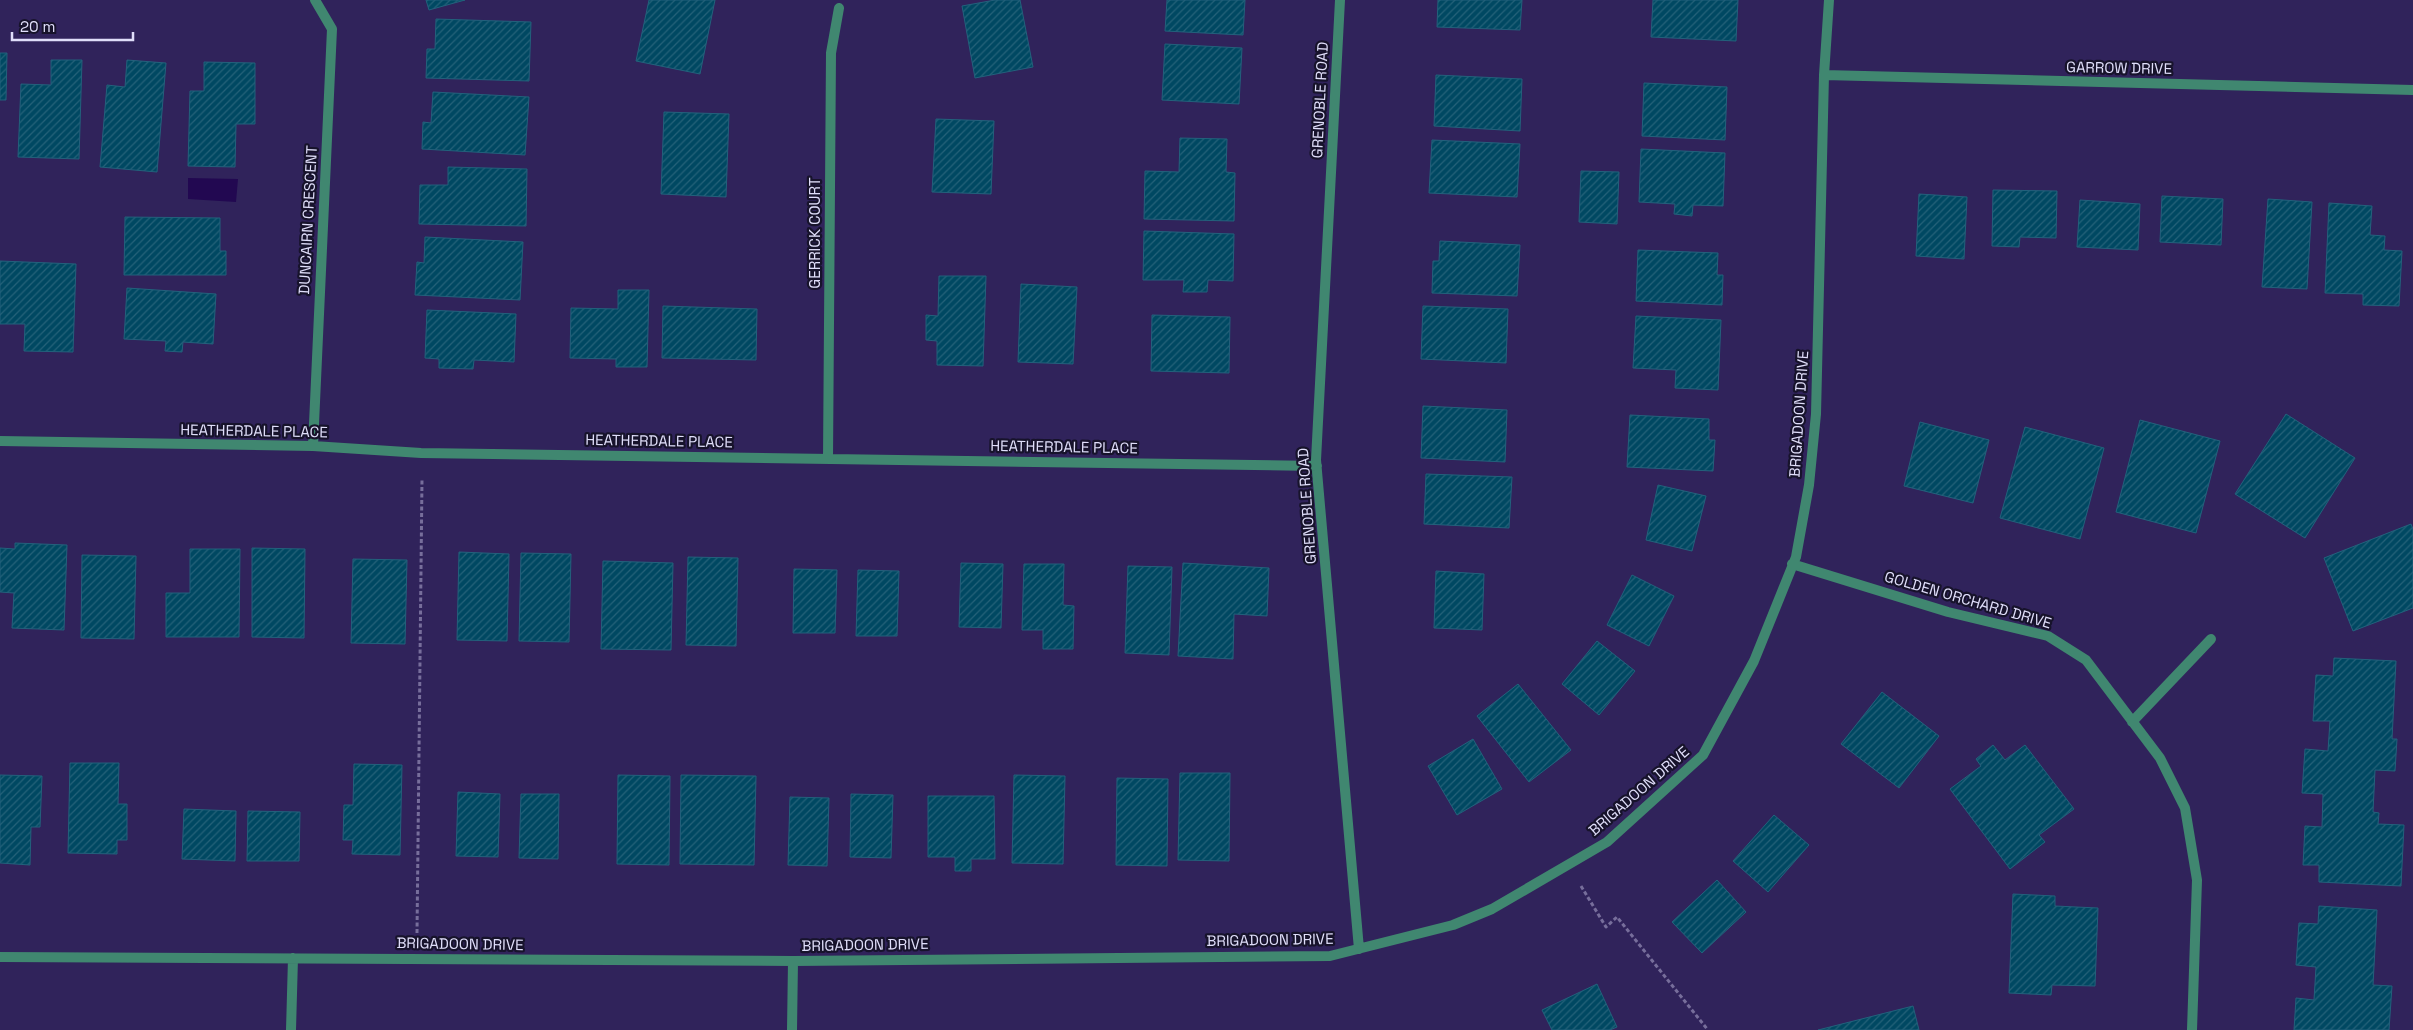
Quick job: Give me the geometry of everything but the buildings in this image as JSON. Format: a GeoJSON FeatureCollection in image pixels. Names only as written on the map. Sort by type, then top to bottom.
{"type":"FeatureCollection","features":[{"type":"Feature","properties":{"kind":"street","name":"DUNCAIRN CRESCENT"},"geometry":{"type":"LineString","coordinates":[[313,446],[332,29],[315,0]]}},
{"type":"Feature","properties":{"kind":"street","name":"GRENOBLE ROAD"},"geometry":{"type":"LineString","coordinates":[[1340,0],[1316,460],[1359,949]]}},
{"type":"Feature","properties":{"kind":"street","name":"BRIGADOON DRIVE"},"geometry":{"type":"LineString","coordinates":[[0,957],[794,961],[1330,956],[1453,925],[1492,909],[1607,842],[1703,755],[1754,662],[1796,557],[1814,443],[1824,75],[1829,0]]}},
{"type":"Feature","properties":{"kind":"street","name":"GERRICK COURT"},"geometry":{"type":"LineString","coordinates":[[828,459],[832,52],[839,8]]}},
{"type":"Feature","properties":{"kind":"street","name":"GARROW DRIVE"},"geometry":{"type":"LineString","coordinates":[[1824,75],[2413,90]]}},
{"type":"Feature","properties":{"kind":"street","name":"HEATHERDALE PLACE"},"geometry":{"type":"LineString","coordinates":[[0,441],[313,446],[421,453],[1318,466]]}},
{"type":"Feature","properties":{"kind":"street","name":"GOLDEN ORCHARD DRIVE"},"geometry":{"type":"LineString","coordinates":[[1792,564],[1948,612],[2048,636],[2086,660],[2160,758],[2185,808],[2197,880],[2192,1030]]}},
{"type":"Feature","properties":{"kind":"street"},"geometry":{"type":"LineString","coordinates":[[2132,722],[2211,639]]}},
{"type":"Feature","properties":{"kind":"street"},"geometry":{"type":"LineString","coordinates":[[291,1030],[293,958]]}},
{"type":"Feature","properties":{"kind":"street"},"geometry":{"type":"LineString","coordinates":[[792,1030],[794,961]]}},
{"type":"Feature","properties":{"kind":"path"},"geometry":{"type":"LineString","coordinates":[[416,959],[421,453]]}},
{"type":"Feature","properties":{"kind":"path"},"geometry":{"type":"LineString","coordinates":[[1568,864],[1606,927],[1617,917],[1708,1030]]}},
{"type":"Feature","properties":{"kind":"shaded area"},"geometry":{"type":"Polygon","coordinates":[[[188,178],[238,179],[236,202],[188,199],[188,178]]]}}]}
